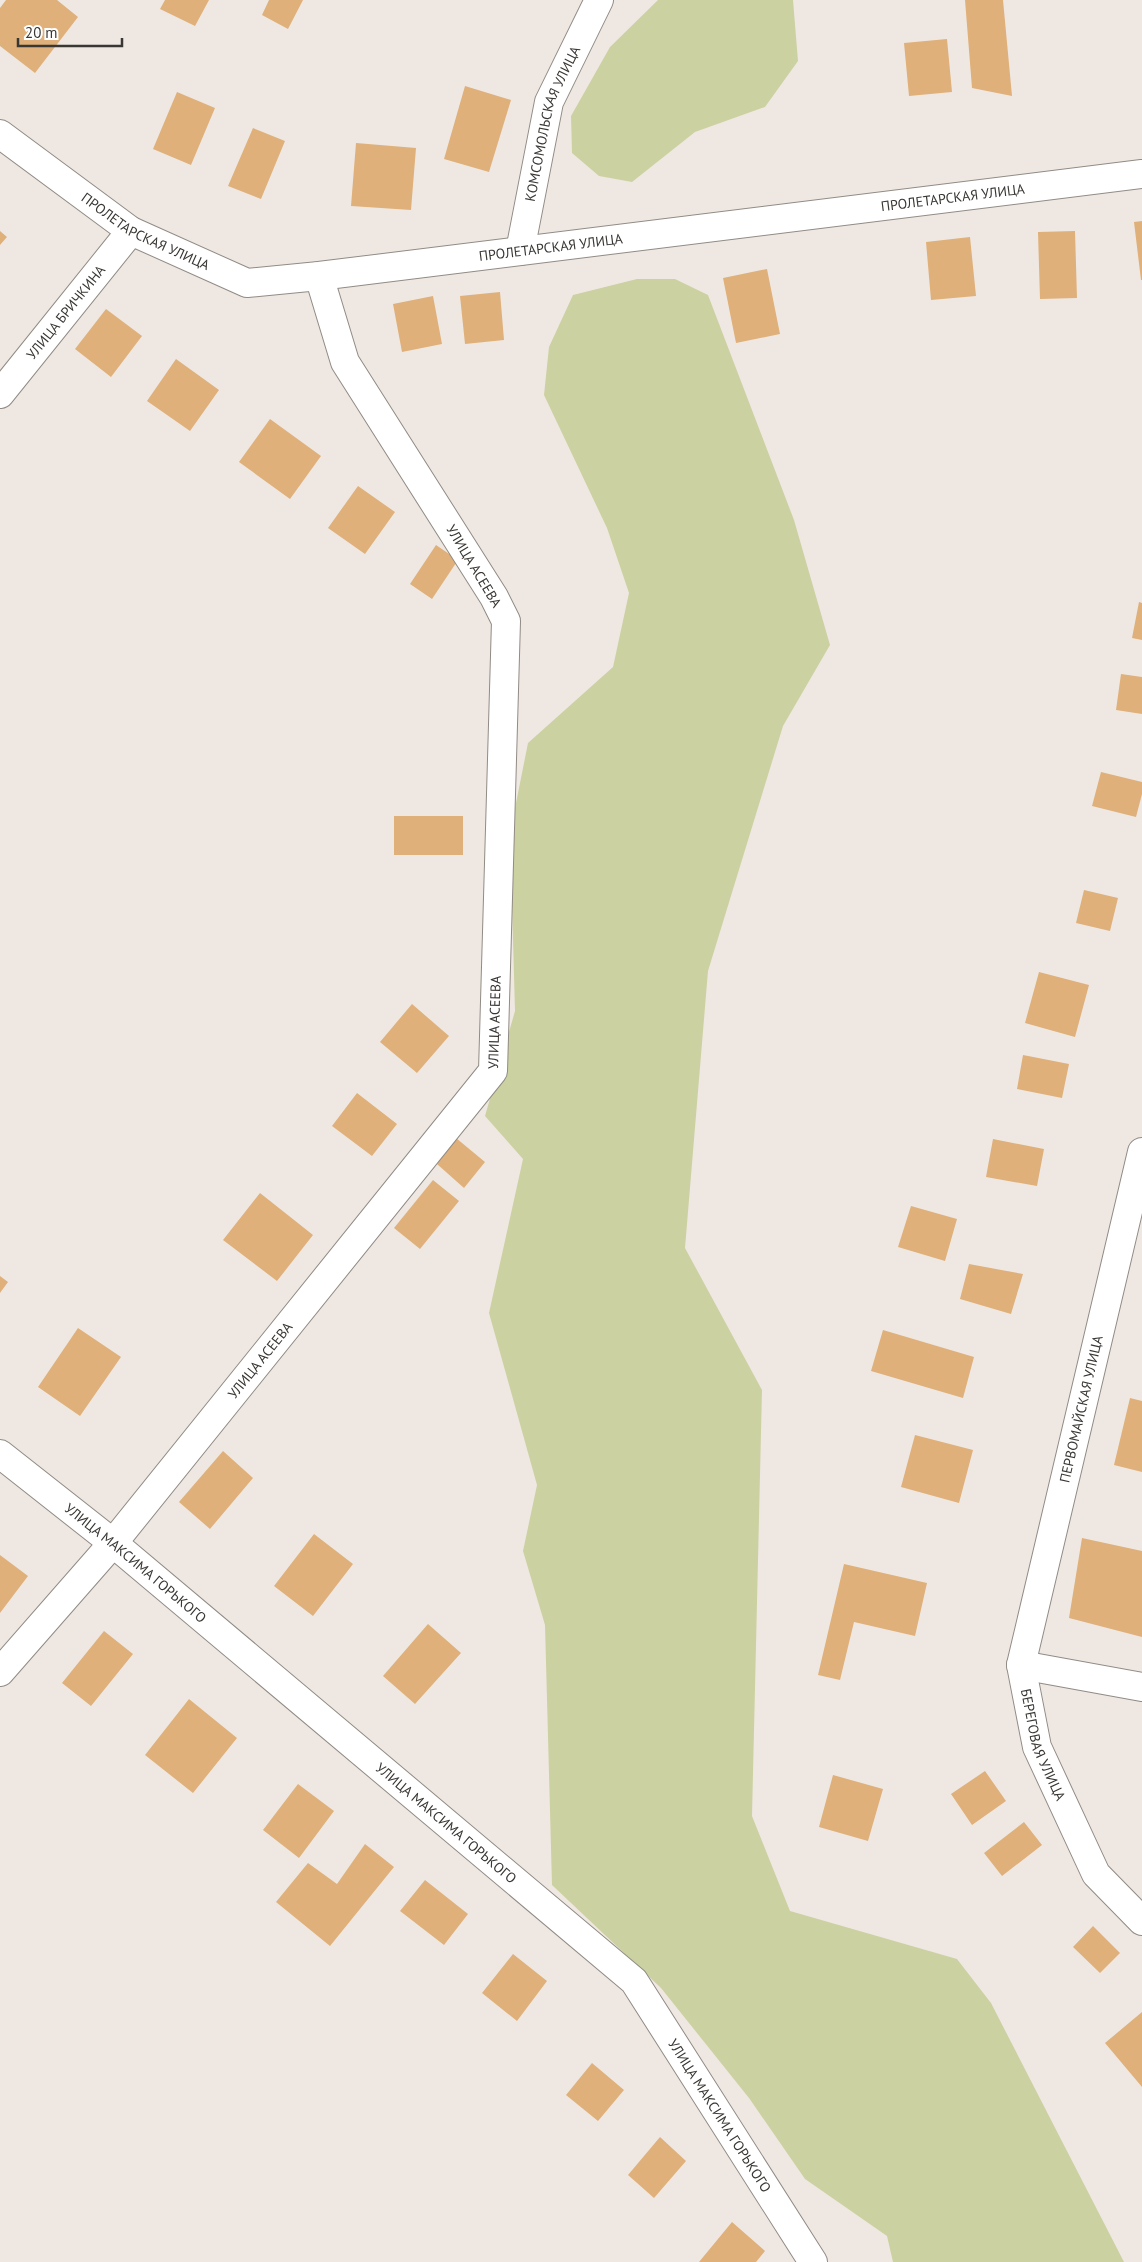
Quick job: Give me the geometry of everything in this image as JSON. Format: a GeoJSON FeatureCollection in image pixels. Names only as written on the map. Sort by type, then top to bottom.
{"type":"FeatureCollection","features":[{"type":"Feature","properties":{"kind":"street","name":"КОМСОМОЛЬСКАЯ УЛИЦА"},"geometry":{"type":"LineString","coordinates":[[520,251],[549,102],[599,0]]}},
{"type":"Feature","properties":{"kind":"street","name":"ПРОЛЕТАРСКАЯ УЛИЦА"},"geometry":{"type":"LineString","coordinates":[[0,134],[131,230],[247,282],[319,276],[1142,174]]}},
{"type":"Feature","properties":{"kind":"street","name":"УЛИЦА БРИЧКИНА"},"geometry":{"type":"LineString","coordinates":[[0,394],[131,230]]}},
{"type":"Feature","properties":{"kind":"street","name":"УЛИЦА АСЕЕВА"},"geometry":{"type":"LineString","coordinates":[[0,1672],[113,1543],[494,1071],[506,621],[494,596],[345,362],[319,276]]}},
{"type":"Feature","properties":{"kind":"street","name":"ПЕРВОМАЙСКАЯ УЛИЦА"},"geometry":{"type":"LineString","coordinates":[[1021,1665],[1142,1152]]}},
{"type":"Feature","properties":{"kind":"street","name":"УЛИЦА МАКСИМА ГОРЬКОГО"},"geometry":{"type":"LineString","coordinates":[[0,1454],[113,1543],[634,1981],[813,2262]]}},
{"type":"Feature","properties":{"kind":"street","name":"БЕРЕГОВАЯ УЛИЦА"},"geometry":{"type":"LineString","coordinates":[[1142,1688],[1021,1665],[1037,1747],[1096,1874],[1142,1921]]}},
{"type":"Feature","properties":{"kind":"green space"},"geometry":{"type":"Polygon","coordinates":[[[658,0],[793,0],[798,61],[765,107],[695,132],[632,182],[599,176],[572,153],[571,116],[610,47],[658,0]]]}},
{"type":"Feature","properties":{"kind":"green space"},"geometry":{"type":"Polygon","coordinates":[[[637,279],[675,279],[708,295],[794,520],[830,645],[783,726],[708,971],[685,1248],[762,1390],[752,1816],[790,1911],[957,1959],[991,2003],[1124,2262],[893,2262],[887,2236],[805,2179],[749,2098],[661,1988],[552,1885],[545,1625],[523,1551],[537,1485],[489,1313],[523,1159],[485,1116],[515,1011],[510,833],[528,743],[613,667],[629,593],[607,528],[544,395],[549,347],[573,295],[637,279]]]}},
{"type":"Feature","properties":{"kind":"building"},"geometry":{"type":"Polygon","coordinates":[[[6,0],[57,0],[78,17],[35,73],[0,46],[0,8],[6,0]]]}},
{"type":"Feature","properties":{"kind":"building"},"geometry":{"type":"Polygon","coordinates":[[[165,0],[209,0],[195,26],[160,9],[165,0]]]}},
{"type":"Feature","properties":{"kind":"building"},"geometry":{"type":"Polygon","coordinates":[[[269,0],[303,0],[288,29],[262,15],[269,0]]]}},
{"type":"Feature","properties":{"kind":"building"},"geometry":{"type":"Polygon","coordinates":[[[965,0],[1003,0],[1012,96],[972,88],[965,0]]]}},
{"type":"Feature","properties":{"kind":"building"},"geometry":{"type":"Polygon","coordinates":[[[947,39],[952,92],[909,96],[904,43],[947,39]]]}},
{"type":"Feature","properties":{"kind":"building"},"geometry":{"type":"Polygon","coordinates":[[[465,86],[511,100],[489,172],[444,159],[465,86]]]}},
{"type":"Feature","properties":{"kind":"building"},"geometry":{"type":"Polygon","coordinates":[[[177,92],[215,108],[191,165],[153,149],[177,92]]]}},
{"type":"Feature","properties":{"kind":"building"},"geometry":{"type":"Polygon","coordinates":[[[253,128],[285,141],[261,199],[228,186],[253,128]]]}},
{"type":"Feature","properties":{"kind":"building"},"geometry":{"type":"Polygon","coordinates":[[[356,143],[416,148],[411,210],[351,206],[356,143]]]}},
{"type":"Feature","properties":{"kind":"building"},"geometry":{"type":"Polygon","coordinates":[[[1142,221],[1142,280],[1141,280],[1134,222],[1142,221]]]}},
{"type":"Feature","properties":{"kind":"building"},"geometry":{"type":"Polygon","coordinates":[[[0,231],[7,237],[0,245],[0,231]]]}},
{"type":"Feature","properties":{"kind":"building"},"geometry":{"type":"Polygon","coordinates":[[[1075,231],[1077,298],[1040,299],[1038,232],[1075,231]]]}},
{"type":"Feature","properties":{"kind":"building"},"geometry":{"type":"Polygon","coordinates":[[[970,237],[976,296],[931,300],[926,242],[970,237]]]}},
{"type":"Feature","properties":{"kind":"building"},"geometry":{"type":"Polygon","coordinates":[[[767,269],[780,334],[736,343],[723,278],[767,269]]]}},
{"type":"Feature","properties":{"kind":"building"},"geometry":{"type":"Polygon","coordinates":[[[500,292],[504,340],[465,344],[460,296],[500,292]]]}},
{"type":"Feature","properties":{"kind":"building"},"geometry":{"type":"Polygon","coordinates":[[[433,296],[442,344],[402,352],[393,304],[433,296]]]}},
{"type":"Feature","properties":{"kind":"building"},"geometry":{"type":"Polygon","coordinates":[[[106,309],[142,336],[111,377],[75,349],[106,309]]]}},
{"type":"Feature","properties":{"kind":"building"},"geometry":{"type":"Polygon","coordinates":[[[176,359],[219,390],[190,431],[147,401],[176,359]]]}},
{"type":"Feature","properties":{"kind":"building"},"geometry":{"type":"Polygon","coordinates":[[[270,419],[321,456],[290,499],[239,462],[270,419]]]}},
{"type":"Feature","properties":{"kind":"building"},"geometry":{"type":"Polygon","coordinates":[[[358,486],[395,512],[365,554],[328,528],[358,486]]]}},
{"type":"Feature","properties":{"kind":"building"},"geometry":{"type":"Polygon","coordinates":[[[436,545],[458,560],[432,599],[410,584],[436,545]]]}},
{"type":"Feature","properties":{"kind":"building"},"geometry":{"type":"Polygon","coordinates":[[[1139,602],[1142,603],[1142,640],[1132,638],[1139,602]]]}},
{"type":"Feature","properties":{"kind":"building"},"geometry":{"type":"Polygon","coordinates":[[[1121,674],[1142,677],[1142,714],[1116,710],[1121,674]]]}},
{"type":"Feature","properties":{"kind":"building"},"geometry":{"type":"Polygon","coordinates":[[[1101,772],[1142,782],[1142,794],[1136,817],[1092,806],[1101,772]]]}},
{"type":"Feature","properties":{"kind":"building"},"geometry":{"type":"Polygon","coordinates":[[[394,816],[463,816],[463,855],[394,855],[394,816]]]}},
{"type":"Feature","properties":{"kind":"building"},"geometry":{"type":"Polygon","coordinates":[[[1084,890],[1118,898],[1110,931],[1076,923],[1084,890]]]}},
{"type":"Feature","properties":{"kind":"building"},"geometry":{"type":"Polygon","coordinates":[[[1039,972],[1089,985],[1075,1037],[1025,1023],[1039,972]]]}},
{"type":"Feature","properties":{"kind":"building"},"geometry":{"type":"Polygon","coordinates":[[[412,1004],[449,1036],[417,1073],[380,1042],[412,1004]]]}},
{"type":"Feature","properties":{"kind":"building"},"geometry":{"type":"Polygon","coordinates":[[[1023,1055],[1069,1064],[1062,1098],[1017,1089],[1023,1055]]]}},
{"type":"Feature","properties":{"kind":"building"},"geometry":{"type":"Polygon","coordinates":[[[357,1093],[397,1124],[372,1156],[332,1126],[357,1093]]]}},
{"type":"Feature","properties":{"kind":"building"},"geometry":{"type":"Polygon","coordinates":[[[456,1138],[485,1162],[464,1188],[437,1164],[456,1138]]]}},
{"type":"Feature","properties":{"kind":"building"},"geometry":{"type":"Polygon","coordinates":[[[993,1139],[1044,1149],[1037,1186],[986,1177],[993,1139]]]}},
{"type":"Feature","properties":{"kind":"building"},"geometry":{"type":"Polygon","coordinates":[[[433,1180],[459,1201],[420,1249],[394,1228],[433,1180]]]}},
{"type":"Feature","properties":{"kind":"building"},"geometry":{"type":"Polygon","coordinates":[[[260,1193],[313,1235],[277,1281],[223,1240],[260,1193]]]}},
{"type":"Feature","properties":{"kind":"building"},"geometry":{"type":"Polygon","coordinates":[[[911,1206],[957,1219],[945,1261],[898,1247],[911,1206]]]}},
{"type":"Feature","properties":{"kind":"building"},"geometry":{"type":"Polygon","coordinates":[[[969,1264],[1023,1274],[1011,1314],[960,1299],[969,1264]]]}},
{"type":"Feature","properties":{"kind":"building"},"geometry":{"type":"Polygon","coordinates":[[[0,1276],[8,1282],[0,1293],[0,1276]]]}},
{"type":"Feature","properties":{"kind":"building"},"geometry":{"type":"Polygon","coordinates":[[[78,1328],[121,1357],[80,1416],[38,1387],[78,1328]]]}},
{"type":"Feature","properties":{"kind":"building"},"geometry":{"type":"Polygon","coordinates":[[[883,1330],[974,1357],[963,1398],[871,1371],[883,1330]]]}},
{"type":"Feature","properties":{"kind":"building"},"geometry":{"type":"Polygon","coordinates":[[[1130,1398],[1142,1401],[1142,1472],[1114,1465],[1130,1398]]]}},
{"type":"Feature","properties":{"kind":"building"},"geometry":{"type":"Polygon","coordinates":[[[915,1435],[973,1450],[959,1503],[901,1487],[915,1435]]]}},
{"type":"Feature","properties":{"kind":"building"},"geometry":{"type":"Polygon","coordinates":[[[223,1451],[253,1478],[210,1529],[179,1502],[223,1451]]]}},
{"type":"Feature","properties":{"kind":"building"},"geometry":{"type":"Polygon","coordinates":[[[314,1534],[353,1564],[313,1616],[274,1586],[314,1534]]]}},
{"type":"Feature","properties":{"kind":"building"},"geometry":{"type":"Polygon","coordinates":[[[1082,1538],[1142,1551],[1142,1637],[1069,1618],[1082,1538]]]}},
{"type":"Feature","properties":{"kind":"building"},"geometry":{"type":"Polygon","coordinates":[[[0,1555],[28,1576],[0,1613],[0,1555]]]}},
{"type":"Feature","properties":{"kind":"building"},"geometry":{"type":"Polygon","coordinates":[[[844,1564],[927,1583],[915,1636],[854,1622],[840,1680],[818,1675],[844,1564]]]}},
{"type":"Feature","properties":{"kind":"building"},"geometry":{"type":"Polygon","coordinates":[[[428,1624],[461,1653],[415,1704],[383,1676],[428,1624]]]}},
{"type":"Feature","properties":{"kind":"building"},"geometry":{"type":"Polygon","coordinates":[[[104,1631],[133,1654],[91,1706],[62,1683],[104,1631]]]}},
{"type":"Feature","properties":{"kind":"building"},"geometry":{"type":"Polygon","coordinates":[[[189,1699],[237,1738],[193,1793],[145,1755],[189,1699]]]}},
{"type":"Feature","properties":{"kind":"building"},"geometry":{"type":"Polygon","coordinates":[[[985,1771],[1006,1801],[972,1825],[951,1794],[985,1771]]]}},
{"type":"Feature","properties":{"kind":"building"},"geometry":{"type":"Polygon","coordinates":[[[833,1775],[883,1789],[868,1841],[819,1827],[833,1775]]]}},
{"type":"Feature","properties":{"kind":"building"},"geometry":{"type":"Polygon","coordinates":[[[298,1784],[334,1811],[299,1858],[263,1830],[298,1784]]]}},
{"type":"Feature","properties":{"kind":"building"},"geometry":{"type":"Polygon","coordinates":[[[1024,1822],[1042,1845],[1002,1876],[984,1853],[1024,1822]]]}},
{"type":"Feature","properties":{"kind":"building"},"geometry":{"type":"Polygon","coordinates":[[[365,1844],[394,1867],[330,1946],[276,1902],[308,1863],[337,1884],[365,1844]]]}},
{"type":"Feature","properties":{"kind":"building"},"geometry":{"type":"Polygon","coordinates":[[[425,1880],[468,1914],[444,1945],[400,1911],[425,1880]]]}},
{"type":"Feature","properties":{"kind":"building"},"geometry":{"type":"Polygon","coordinates":[[[1093,1926],[1120,1953],[1100,1973],[1073,1947],[1093,1926]]]}},
{"type":"Feature","properties":{"kind":"building"},"geometry":{"type":"Polygon","coordinates":[[[513,1954],[547,1981],[517,2021],[482,1993],[513,1954]]]}},
{"type":"Feature","properties":{"kind":"building"},"geometry":{"type":"Polygon","coordinates":[[[1142,2012],[1142,2087],[1105,2043],[1142,2012]]]}},
{"type":"Feature","properties":{"kind":"building"},"geometry":{"type":"Polygon","coordinates":[[[592,2063],[624,2090],[598,2121],[566,2095],[592,2063]]]}},
{"type":"Feature","properties":{"kind":"building"},"geometry":{"type":"Polygon","coordinates":[[[660,2137],[686,2161],[654,2198],[628,2175],[660,2137]]]}},
{"type":"Feature","properties":{"kind":"building"},"geometry":{"type":"Polygon","coordinates":[[[732,2222],[765,2251],[756,2262],[699,2262],[732,2222]]]}}]}
